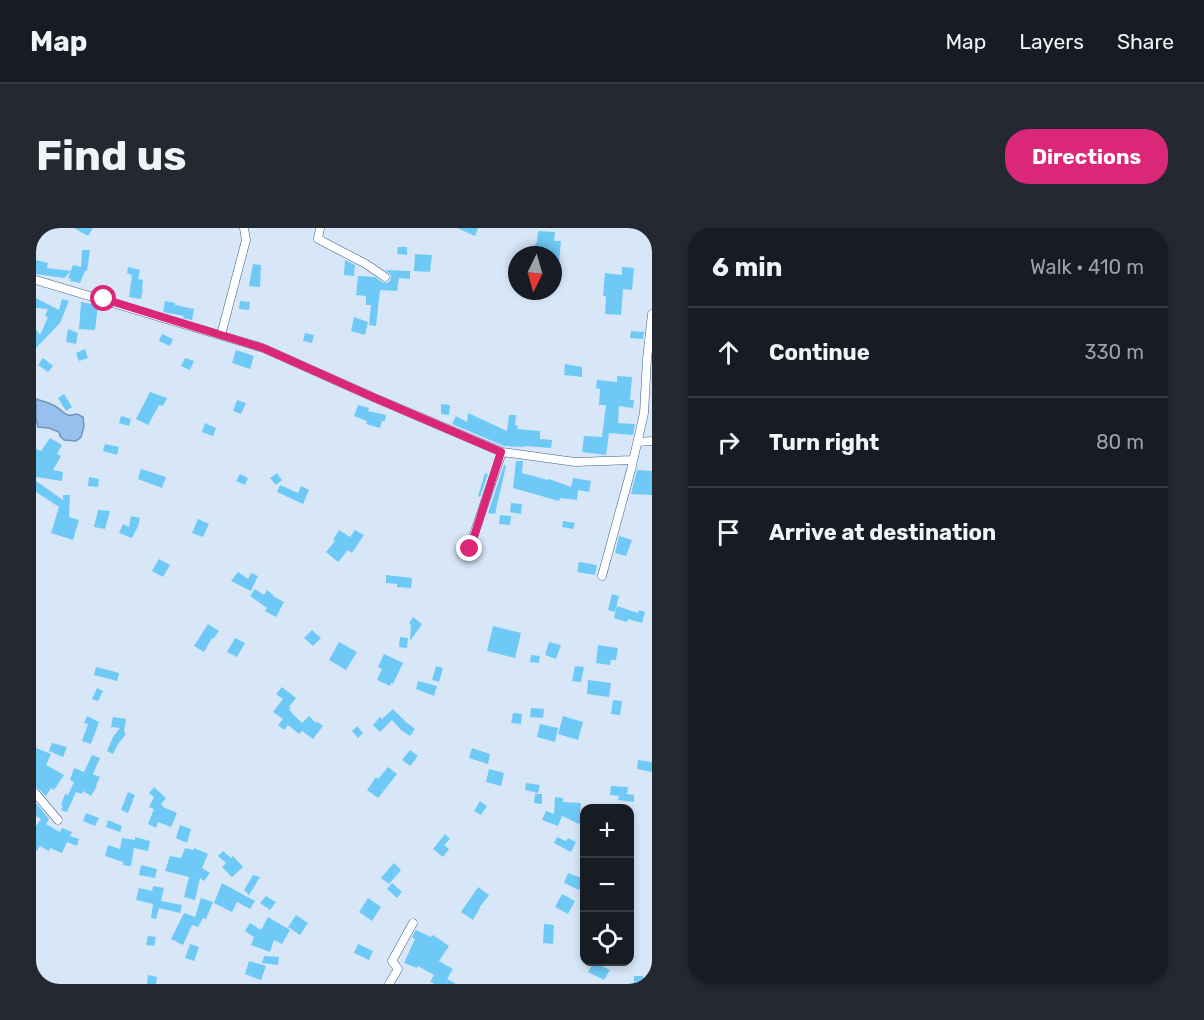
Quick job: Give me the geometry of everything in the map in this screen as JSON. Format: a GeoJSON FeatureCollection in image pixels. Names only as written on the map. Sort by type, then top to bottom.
{"type":"FeatureCollection","features":[{"type":"Feature","properties":{"kind":"street"},"geometry":{"type":"LineString","coordinates":[[221,335],[246,240],[244,228]]}},
{"type":"Feature","properties":{"kind":"street"},"geometry":{"type":"LineString","coordinates":[[320,228],[318,239],[366,264],[385,277]]}},
{"type":"Feature","properties":{"kind":"street"},"geometry":{"type":"LineString","coordinates":[[36,280],[263,348],[501,452],[575,462],[633,460]]}},
{"type":"Feature","properties":{"kind":"street"},"geometry":{"type":"LineString","coordinates":[[602,576],[645,413],[652,314]]}},
{"type":"Feature","properties":{"kind":"street"},"geometry":{"type":"LineString","coordinates":[[638,442],[652,441]]}},
{"type":"Feature","properties":{"kind":"street"},"geometry":{"type":"LineString","coordinates":[[470,549],[501,452]]}},
{"type":"Feature","properties":{"kind":"street"},"geometry":{"type":"LineString","coordinates":[[36,794],[58,820]]}},
{"type":"Feature","properties":{"kind":"street"},"geometry":{"type":"LineString","coordinates":[[389,984],[398,969],[392,961],[413,923]]}},
{"type":"Feature","properties":{"kind":"water"},"geometry":{"type":"Polygon","coordinates":[[[36,399],[53,405],[67,415],[77,414],[83,417],[84,426],[81,437],[76,441],[64,440],[59,432],[38,427],[36,399]]]}},
{"type":"Feature","properties":{"kind":"building"},"geometry":{"type":"Polygon","coordinates":[[[74,228],[93,228],[88,236],[74,228]]]}},
{"type":"Feature","properties":{"kind":"building"},"geometry":{"type":"Polygon","coordinates":[[[457,228],[478,228],[475,236],[457,228]]]}},
{"type":"Feature","properties":{"kind":"building"},"geometry":{"type":"Polygon","coordinates":[[[538,231],[555,232],[554,241],[561,241],[561,246],[534,246],[537,242],[538,231]]]}},
{"type":"Feature","properties":{"kind":"building"},"geometry":{"type":"Polygon","coordinates":[[[398,247],[407,247],[407,255],[397,254],[398,247]]]}},
{"type":"Feature","properties":{"kind":"building"},"geometry":{"type":"Polygon","coordinates":[[[82,250],[90,250],[87,271],[80,283],[70,281],[71,279],[68,278],[73,265],[81,267],[82,250]]]}},
{"type":"Feature","properties":{"kind":"building"},"geometry":{"type":"Polygon","coordinates":[[[415,254],[432,255],[430,272],[414,271],[415,254]]]}},
{"type":"Feature","properties":{"kind":"building"},"geometry":{"type":"Polygon","coordinates":[[[36,260],[48,263],[47,268],[71,271],[64,278],[36,274],[36,260]]]}},
{"type":"Feature","properties":{"kind":"building"},"geometry":{"type":"Polygon","coordinates":[[[345,260],[355,265],[354,276],[344,275],[345,260]]]}},
{"type":"Feature","properties":{"kind":"building"},"geometry":{"type":"Polygon","coordinates":[[[253,264],[261,265],[260,287],[249,286],[253,264]]]}},
{"type":"Feature","properties":{"kind":"building"},"geometry":{"type":"Polygon","coordinates":[[[128,267],[140,270],[138,279],[143,280],[141,299],[129,297],[132,275],[127,273],[128,267]]]}},
{"type":"Feature","properties":{"kind":"building"},"geometry":{"type":"Polygon","coordinates":[[[622,267],[634,268],[632,290],[623,289],[621,315],[605,314],[606,296],[603,296],[605,273],[622,275],[622,267]]]}},
{"type":"Feature","properties":{"kind":"building"},"geometry":{"type":"Polygon","coordinates":[[[385,270],[410,271],[410,279],[399,278],[397,291],[380,290],[376,326],[369,325],[371,305],[366,305],[366,296],[356,295],[358,276],[375,277],[387,283],[391,277],[385,270]]]}},
{"type":"Feature","properties":{"kind":"building"},"geometry":{"type":"Polygon","coordinates":[[[36,298],[59,310],[62,299],[69,301],[60,323],[36,348],[36,330],[40,335],[48,317],[45,316],[48,309],[36,308],[36,298]]]}},
{"type":"Feature","properties":{"kind":"building"},"geometry":{"type":"Polygon","coordinates":[[[165,301],[194,309],[192,320],[163,312],[165,301]]]}},
{"type":"Feature","properties":{"kind":"building"},"geometry":{"type":"Polygon","coordinates":[[[240,301],[250,302],[249,310],[239,309],[240,301]]]}},
{"type":"Feature","properties":{"kind":"building"},"geometry":{"type":"Polygon","coordinates":[[[81,302],[98,305],[95,330],[79,329],[81,302]]]}},
{"type":"Feature","properties":{"kind":"building"},"geometry":{"type":"Polygon","coordinates":[[[354,317],[368,322],[365,335],[351,331],[354,317]]]}},
{"type":"Feature","properties":{"kind":"building"},"geometry":{"type":"Polygon","coordinates":[[[68,329],[78,333],[76,344],[66,342],[68,329]]]}},
{"type":"Feature","properties":{"kind":"building"},"geometry":{"type":"Polygon","coordinates":[[[631,331],[644,332],[643,339],[630,338],[631,331]]]}},
{"type":"Feature","properties":{"kind":"building"},"geometry":{"type":"Polygon","coordinates":[[[305,333],[314,335],[312,343],[303,341],[305,333]]]}},
{"type":"Feature","properties":{"kind":"building"},"geometry":{"type":"Polygon","coordinates":[[[162,334],[173,339],[170,346],[159,341],[162,334]]]}},
{"type":"Feature","properties":{"kind":"building"},"geometry":{"type":"Polygon","coordinates":[[[85,349],[88,358],[79,361],[76,353],[85,349]]]}},
{"type":"Feature","properties":{"kind":"building"},"geometry":{"type":"Polygon","coordinates":[[[236,350],[254,356],[250,369],[232,363],[236,350]]]}},
{"type":"Feature","properties":{"kind":"building"},"geometry":{"type":"Polygon","coordinates":[[[43,358],[53,366],[48,372],[38,365],[43,358]]]}},
{"type":"Feature","properties":{"kind":"building"},"geometry":{"type":"Polygon","coordinates":[[[185,358],[194,361],[190,370],[181,366],[185,358]]]}},
{"type":"Feature","properties":{"kind":"building"},"geometry":{"type":"Polygon","coordinates":[[[565,364],[582,367],[582,377],[564,375],[565,364]]]}},
{"type":"Feature","properties":{"kind":"building"},"geometry":{"type":"Polygon","coordinates":[[[617,376],[632,377],[630,400],[634,400],[633,408],[619,406],[618,423],[635,424],[633,435],[609,433],[606,455],[582,452],[584,436],[602,437],[606,405],[599,405],[600,389],[596,388],[597,380],[617,382],[617,376]]]}},
{"type":"Feature","properties":{"kind":"building"},"geometry":{"type":"Polygon","coordinates":[[[150,392],[167,398],[163,406],[159,405],[148,425],[136,419],[150,392]]]}},
{"type":"Feature","properties":{"kind":"building"},"geometry":{"type":"Polygon","coordinates":[[[64,394],[72,407],[66,411],[58,398],[64,394]]]}},
{"type":"Feature","properties":{"kind":"building"},"geometry":{"type":"Polygon","coordinates":[[[237,400],[246,403],[241,414],[233,411],[237,400]]]}},
{"type":"Feature","properties":{"kind":"building"},"geometry":{"type":"Polygon","coordinates":[[[441,404],[450,405],[449,415],[441,414],[441,404]]]}},
{"type":"Feature","properties":{"kind":"building"},"geometry":{"type":"Polygon","coordinates":[[[358,405],[369,408],[368,411],[386,415],[380,428],[366,424],[367,421],[354,416],[358,405]]]}},
{"type":"Feature","properties":{"kind":"building"},"geometry":{"type":"Polygon","coordinates":[[[468,413],[507,431],[509,415],[516,415],[517,429],[540,431],[540,439],[552,440],[551,448],[504,446],[452,424],[456,416],[467,422],[468,413]]]}},
{"type":"Feature","properties":{"kind":"building"},"geometry":{"type":"Polygon","coordinates":[[[121,416],[131,419],[129,426],[119,423],[121,416]]]}},
{"type":"Feature","properties":{"kind":"building"},"geometry":{"type":"Polygon","coordinates":[[[205,423],[216,428],[213,436],[202,432],[205,423]]]}},
{"type":"Feature","properties":{"kind":"building"},"geometry":{"type":"Polygon","coordinates":[[[50,438],[62,445],[57,454],[61,456],[53,470],[63,472],[62,481],[36,477],[36,449],[41,451],[50,438]]]}},
{"type":"Feature","properties":{"kind":"building"},"geometry":{"type":"Polygon","coordinates":[[[105,444],[119,447],[117,455],[103,451],[105,444]]]}},
{"type":"Feature","properties":{"kind":"building"},"geometry":{"type":"Polygon","coordinates":[[[516,461],[523,461],[522,473],[571,487],[573,478],[591,481],[589,492],[578,490],[577,500],[560,498],[559,501],[513,488],[516,461]]]}},
{"type":"Feature","properties":{"kind":"building"},"geometry":{"type":"Polygon","coordinates":[[[504,465],[506,466],[495,514],[488,513],[504,465]]]}},
{"type":"Feature","properties":{"kind":"building"},"geometry":{"type":"Polygon","coordinates":[[[141,469],[166,477],[162,488],[138,479],[141,469]]]}},
{"type":"Feature","properties":{"kind":"building"},"geometry":{"type":"Polygon","coordinates":[[[637,470],[652,471],[652,495],[631,494],[637,470]]]}},
{"type":"Feature","properties":{"kind":"building"},"geometry":{"type":"Polygon","coordinates":[[[277,473],[282,480],[276,485],[270,478],[277,473]]]}},
{"type":"Feature","properties":{"kind":"building"},"geometry":{"type":"Polygon","coordinates":[[[485,473],[488,474],[480,497],[478,496],[485,473]]]}},
{"type":"Feature","properties":{"kind":"building"},"geometry":{"type":"Polygon","coordinates":[[[240,474],[248,478],[245,485],[236,481],[240,474]]]}},
{"type":"Feature","properties":{"kind":"building"},"geometry":{"type":"Polygon","coordinates":[[[89,477],[99,479],[98,487],[88,486],[89,477]]]}},
{"type":"Feature","properties":{"kind":"building"},"geometry":{"type":"Polygon","coordinates":[[[36,481],[63,500],[63,495],[70,495],[69,517],[79,520],[73,540],[51,533],[59,507],[36,492],[36,481]]]}},
{"type":"Feature","properties":{"kind":"building"},"geometry":{"type":"Polygon","coordinates":[[[280,485],[298,493],[301,486],[309,490],[303,504],[277,492],[280,485]]]}},
{"type":"Feature","properties":{"kind":"building"},"geometry":{"type":"Polygon","coordinates":[[[511,503],[522,504],[521,514],[510,512],[511,503]]]}},
{"type":"Feature","properties":{"kind":"building"},"geometry":{"type":"Polygon","coordinates":[[[98,510],[110,511],[105,529],[94,527],[98,510]]]}},
{"type":"Feature","properties":{"kind":"building"},"geometry":{"type":"Polygon","coordinates":[[[500,515],[511,516],[510,525],[499,524],[500,515]]]}},
{"type":"Feature","properties":{"kind":"building"},"geometry":{"type":"Polygon","coordinates":[[[131,516],[140,518],[132,538],[119,533],[123,524],[129,527],[131,516]]]}},
{"type":"Feature","properties":{"kind":"building"},"geometry":{"type":"Polygon","coordinates":[[[198,519],[209,524],[203,537],[192,533],[198,519]]]}},
{"type":"Feature","properties":{"kind":"building"},"geometry":{"type":"Polygon","coordinates":[[[563,521],[575,523],[573,529],[562,527],[563,521]]]}},
{"type":"Feature","properties":{"kind":"building"},"geometry":{"type":"Polygon","coordinates":[[[339,530],[350,537],[355,530],[364,535],[352,553],[348,550],[338,562],[326,552],[335,541],[333,540],[339,530]]]}},
{"type":"Feature","properties":{"kind":"building"},"geometry":{"type":"Polygon","coordinates":[[[619,536],[632,540],[626,556],[615,553],[619,536]]]}},
{"type":"Feature","properties":{"kind":"building"},"geometry":{"type":"Polygon","coordinates":[[[159,559],[170,565],[163,577],[152,571],[159,559]]]}},
{"type":"Feature","properties":{"kind":"building"},"geometry":{"type":"Polygon","coordinates":[[[579,562],[597,565],[595,575],[577,572],[579,562]]]}},
{"type":"Feature","properties":{"kind":"building"},"geometry":{"type":"Polygon","coordinates":[[[238,572],[248,579],[251,573],[258,576],[251,591],[231,581],[238,572]]]}},
{"type":"Feature","properties":{"kind":"building"},"geometry":{"type":"Polygon","coordinates":[[[386,575],[412,578],[411,588],[386,583],[386,575]]]}},
{"type":"Feature","properties":{"kind":"building"},"geometry":{"type":"Polygon","coordinates":[[[255,589],[264,595],[267,590],[284,602],[276,617],[265,611],[267,608],[250,596],[255,589]]]}},
{"type":"Feature","properties":{"kind":"building"},"geometry":{"type":"Polygon","coordinates":[[[612,594],[619,596],[615,612],[608,610],[612,594]]]}},
{"type":"Feature","properties":{"kind":"building"},"geometry":{"type":"Polygon","coordinates":[[[617,606],[638,613],[639,610],[645,612],[642,623],[614,618],[617,606]]]}},
{"type":"Feature","properties":{"kind":"building"},"geometry":{"type":"Polygon","coordinates":[[[413,617],[422,624],[410,641],[411,625],[409,623],[413,617]]]}},
{"type":"Feature","properties":{"kind":"building"},"geometry":{"type":"Polygon","coordinates":[[[208,624],[219,631],[204,652],[194,646],[208,624]]]}},
{"type":"Feature","properties":{"kind":"building"},"geometry":{"type":"Polygon","coordinates":[[[493,626],[521,633],[515,658],[487,651],[493,626]]]}},
{"type":"Feature","properties":{"kind":"building"},"geometry":{"type":"Polygon","coordinates":[[[312,630],[321,638],[313,646],[304,638],[312,630]]]}},
{"type":"Feature","properties":{"kind":"building"},"geometry":{"type":"Polygon","coordinates":[[[400,637],[408,638],[407,648],[399,647],[400,637]]]}},
{"type":"Feature","properties":{"kind":"building"},"geometry":{"type":"Polygon","coordinates":[[[235,638],[245,643],[237,657],[227,652],[235,638]]]}},
{"type":"Feature","properties":{"kind":"building"},"geometry":{"type":"Polygon","coordinates":[[[339,642],[357,652],[346,670],[329,660],[339,642]]]}},
{"type":"Feature","properties":{"kind":"building"},"geometry":{"type":"Polygon","coordinates":[[[549,642],[561,645],[556,659],[545,655],[549,642]]]}},
{"type":"Feature","properties":{"kind":"building"},"geometry":{"type":"Polygon","coordinates":[[[598,645],[618,648],[616,660],[611,660],[610,665],[596,663],[598,645]]]}},
{"type":"Feature","properties":{"kind":"building"},"geometry":{"type":"Polygon","coordinates":[[[384,654],[403,663],[390,686],[377,680],[382,669],[378,667],[384,654]]]}},
{"type":"Feature","properties":{"kind":"building"},"geometry":{"type":"Polygon","coordinates":[[[531,655],[540,656],[539,663],[530,662],[531,655]]]}},
{"type":"Feature","properties":{"kind":"building"},"geometry":{"type":"Polygon","coordinates":[[[436,666],[443,668],[439,682],[432,680],[436,666]]]}},
{"type":"Feature","properties":{"kind":"building"},"geometry":{"type":"Polygon","coordinates":[[[575,666],[584,667],[581,682],[572,681],[575,666]]]}},
{"type":"Feature","properties":{"kind":"building"},"geometry":{"type":"Polygon","coordinates":[[[96,667],[119,673],[117,681],[94,675],[96,667]]]}},
{"type":"Feature","properties":{"kind":"building"},"geometry":{"type":"Polygon","coordinates":[[[588,680],[611,683],[609,697],[587,694],[588,680]]]}},
{"type":"Feature","properties":{"kind":"building"},"geometry":{"type":"Polygon","coordinates":[[[418,681],[437,686],[434,696],[416,689],[418,681]]]}},
{"type":"Feature","properties":{"kind":"building"},"geometry":{"type":"Polygon","coordinates":[[[282,687],[296,698],[289,710],[302,723],[309,716],[323,726],[313,739],[302,731],[299,734],[288,725],[284,730],[278,725],[283,719],[273,712],[283,699],[276,694],[282,687]]]}},
{"type":"Feature","properties":{"kind":"building"},"geometry":{"type":"Polygon","coordinates":[[[97,688],[103,691],[98,701],[92,699],[97,688]]]}},
{"type":"Feature","properties":{"kind":"building"},"geometry":{"type":"Polygon","coordinates":[[[613,700],[622,701],[620,715],[611,714],[613,700]]]}},
{"type":"Feature","properties":{"kind":"building"},"geometry":{"type":"Polygon","coordinates":[[[531,708],[544,709],[543,718],[530,717],[531,708]]]}},
{"type":"Feature","properties":{"kind":"building"},"geometry":{"type":"Polygon","coordinates":[[[393,709],[415,729],[410,736],[392,720],[380,732],[373,725],[380,717],[382,719],[393,709]]]}},
{"type":"Feature","properties":{"kind":"building"},"geometry":{"type":"Polygon","coordinates":[[[513,713],[522,714],[521,724],[511,723],[513,713]]]}},
{"type":"Feature","properties":{"kind":"building"},"geometry":{"type":"Polygon","coordinates":[[[87,716],[99,722],[91,744],[82,741],[88,724],[84,723],[87,716]]]}},
{"type":"Feature","properties":{"kind":"building"},"geometry":{"type":"Polygon","coordinates":[[[563,716],[583,722],[578,740],[558,734],[563,716]]]}},
{"type":"Feature","properties":{"kind":"building"},"geometry":{"type":"Polygon","coordinates":[[[113,717],[126,719],[124,732],[126,734],[113,754],[107,751],[120,728],[111,727],[113,717]]]}},
{"type":"Feature","properties":{"kind":"building"},"geometry":{"type":"Polygon","coordinates":[[[540,724],[558,728],[555,742],[537,737],[540,724]]]}},
{"type":"Feature","properties":{"kind":"building"},"geometry":{"type":"Polygon","coordinates":[[[357,726],[363,733],[358,738],[352,731],[357,726]]]}},
{"type":"Feature","properties":{"kind":"building"},"geometry":{"type":"Polygon","coordinates":[[[52,743],[67,747],[63,757],[49,751],[52,743]]]}},
{"type":"Feature","properties":{"kind":"building"},"geometry":{"type":"Polygon","coordinates":[[[36,748],[51,754],[46,765],[64,775],[54,790],[51,788],[46,796],[36,788],[36,748]]]}},
{"type":"Feature","properties":{"kind":"building"},"geometry":{"type":"Polygon","coordinates":[[[472,748],[490,754],[488,764],[469,758],[472,748]]]}},
{"type":"Feature","properties":{"kind":"building"},"geometry":{"type":"Polygon","coordinates":[[[410,750],[418,756],[410,766],[402,760],[410,750]]]}},
{"type":"Feature","properties":{"kind":"building"},"geometry":{"type":"Polygon","coordinates":[[[92,755],[100,758],[93,774],[100,777],[97,786],[91,796],[83,791],[82,794],[76,792],[67,812],[61,810],[65,794],[68,795],[74,782],[70,780],[74,768],[84,772],[92,755]]]}},
{"type":"Feature","properties":{"kind":"building"},"geometry":{"type":"Polygon","coordinates":[[[638,760],[652,762],[652,772],[637,769],[638,760]]]}},
{"type":"Feature","properties":{"kind":"building"},"geometry":{"type":"Polygon","coordinates":[[[388,767],[397,774],[378,798],[367,790],[376,777],[378,779],[388,767]]]}},
{"type":"Feature","properties":{"kind":"building"},"geometry":{"type":"Polygon","coordinates":[[[489,769],[504,773],[501,786],[486,782],[489,769]]]}},
{"type":"Feature","properties":{"kind":"building"},"geometry":{"type":"Polygon","coordinates":[[[526,783],[540,785],[538,793],[525,790],[526,783]]]}},
{"type":"Feature","properties":{"kind":"building"},"geometry":{"type":"Polygon","coordinates":[[[611,786],[628,787],[627,794],[634,795],[634,802],[618,800],[619,796],[610,795],[611,786]]]}},
{"type":"Feature","properties":{"kind":"building"},"geometry":{"type":"Polygon","coordinates":[[[154,787],[166,798],[161,804],[163,807],[177,813],[171,827],[158,822],[156,828],[148,824],[154,809],[149,807],[154,797],[149,793],[154,787]]]}},
{"type":"Feature","properties":{"kind":"building"},"geometry":{"type":"Polygon","coordinates":[[[128,792],[135,795],[128,813],[121,810],[128,792]]]}},
{"type":"Feature","properties":{"kind":"building"},"geometry":{"type":"Polygon","coordinates":[[[535,794],[542,794],[542,804],[534,803],[535,794]]]}},
{"type":"Feature","properties":{"kind":"building"},"geometry":{"type":"Polygon","coordinates":[[[555,797],[563,798],[563,802],[581,803],[579,824],[562,816],[558,826],[542,820],[546,811],[554,814],[555,797]]]}},
{"type":"Feature","properties":{"kind":"building"},"geometry":{"type":"Polygon","coordinates":[[[480,801],[487,806],[481,815],[474,811],[480,801]]]}},
{"type":"Feature","properties":{"kind":"building"},"geometry":{"type":"Polygon","coordinates":[[[36,803],[49,819],[46,824],[60,832],[62,828],[72,832],[70,836],[79,839],[77,846],[67,842],[62,853],[50,848],[49,851],[40,846],[36,852],[36,826],[41,819],[36,816],[36,803]]]}},
{"type":"Feature","properties":{"kind":"building"},"geometry":{"type":"Polygon","coordinates":[[[86,813],[99,818],[95,826],[83,821],[86,813]]]}},
{"type":"Feature","properties":{"kind":"building"},"geometry":{"type":"Polygon","coordinates":[[[108,820],[122,826],[120,832],[106,827],[108,820]]]}},
{"type":"Feature","properties":{"kind":"building"},"geometry":{"type":"Polygon","coordinates":[[[180,825],[191,829],[187,843],[176,838],[180,825]]]}},
{"type":"Feature","properties":{"kind":"building"},"geometry":{"type":"Polygon","coordinates":[[[445,834],[450,839],[444,845],[449,849],[443,857],[433,849],[445,834]]]}},
{"type":"Feature","properties":{"kind":"building"},"geometry":{"type":"Polygon","coordinates":[[[135,837],[150,841],[148,851],[134,848],[131,866],[123,865],[123,862],[105,856],[108,845],[120,849],[122,838],[135,840],[135,837]]]}},
{"type":"Feature","properties":{"kind":"building"},"geometry":{"type":"Polygon","coordinates":[[[557,837],[566,841],[568,838],[576,842],[571,852],[554,843],[557,837]]]}},
{"type":"Feature","properties":{"kind":"building"},"geometry":{"type":"Polygon","coordinates":[[[185,848],[193,850],[194,848],[208,854],[202,868],[210,873],[204,881],[200,878],[195,900],[184,897],[189,877],[165,871],[170,856],[181,858],[185,848]]]}},
{"type":"Feature","properties":{"kind":"building"},"geometry":{"type":"Polygon","coordinates":[[[223,851],[231,858],[233,856],[243,867],[232,877],[222,867],[226,863],[218,856],[223,851]]]}},
{"type":"Feature","properties":{"kind":"building"},"geometry":{"type":"Polygon","coordinates":[[[394,863],[401,870],[389,884],[381,878],[394,863]]]}},
{"type":"Feature","properties":{"kind":"building"},"geometry":{"type":"Polygon","coordinates":[[[141,865],[157,869],[155,878],[139,875],[141,865]]]}},
{"type":"Feature","properties":{"kind":"building"},"geometry":{"type":"Polygon","coordinates":[[[568,873],[580,878],[579,890],[564,883],[568,873]]]}},
{"type":"Feature","properties":{"kind":"building"},"geometry":{"type":"Polygon","coordinates":[[[253,875],[260,877],[249,895],[244,890],[253,875]]]}},
{"type":"Feature","properties":{"kind":"building"},"geometry":{"type":"Polygon","coordinates":[[[222,883],[255,901],[250,909],[237,902],[232,912],[214,903],[222,883]]]}},
{"type":"Feature","properties":{"kind":"building"},"geometry":{"type":"Polygon","coordinates":[[[392,883],[402,892],[397,898],[387,889],[392,883]]]}},
{"type":"Feature","properties":{"kind":"building"},"geometry":{"type":"Polygon","coordinates":[[[153,886],[164,888],[161,901],[182,905],[180,913],[159,908],[156,919],[151,918],[153,904],[136,900],[139,888],[152,891],[153,886]]]}},
{"type":"Feature","properties":{"kind":"building"},"geometry":{"type":"Polygon","coordinates":[[[478,887],[489,895],[473,920],[461,912],[478,887]]]}},
{"type":"Feature","properties":{"kind":"building"},"geometry":{"type":"Polygon","coordinates":[[[562,894],[575,901],[568,914],[555,907],[562,894]]]}},
{"type":"Feature","properties":{"kind":"building"},"geometry":{"type":"Polygon","coordinates":[[[266,896],[276,902],[270,910],[260,903],[266,896]]]}},
{"type":"Feature","properties":{"kind":"building"},"geometry":{"type":"Polygon","coordinates":[[[201,898],[213,902],[206,919],[203,918],[198,927],[192,925],[183,945],[171,939],[184,913],[195,917],[201,898]]]}},
{"type":"Feature","properties":{"kind":"building"},"geometry":{"type":"Polygon","coordinates":[[[368,898],[381,907],[372,921],[359,912],[368,898]]]}},
{"type":"Feature","properties":{"kind":"building"},"geometry":{"type":"Polygon","coordinates":[[[296,915],[308,923],[300,935],[288,927],[296,915]]]}},
{"type":"Feature","properties":{"kind":"building"},"geometry":{"type":"Polygon","coordinates":[[[268,917],[290,930],[282,944],[274,940],[270,952],[251,945],[254,937],[245,931],[250,923],[261,930],[268,917]]]}},
{"type":"Feature","properties":{"kind":"building"},"geometry":{"type":"Polygon","coordinates":[[[544,924],[554,925],[553,944],[543,943],[544,924]]]}},
{"type":"Feature","properties":{"kind":"building"},"geometry":{"type":"Polygon","coordinates":[[[416,930],[431,937],[433,935],[449,946],[439,961],[453,969],[447,979],[456,984],[430,982],[434,975],[418,966],[417,968],[404,963],[415,939],[412,937],[416,930]]]}},
{"type":"Feature","properties":{"kind":"building"},"geometry":{"type":"Polygon","coordinates":[[[148,936],[156,937],[154,946],[146,945],[148,936]]]}},
{"type":"Feature","properties":{"kind":"building"},"geometry":{"type":"Polygon","coordinates":[[[190,944],[199,947],[194,961],[185,958],[190,944]]]}},
{"type":"Feature","properties":{"kind":"building"},"geometry":{"type":"Polygon","coordinates":[[[358,944],[373,951],[369,960],[354,953],[358,944]]]}},
{"type":"Feature","properties":{"kind":"building"},"geometry":{"type":"Polygon","coordinates":[[[264,956],[279,957],[278,965],[262,963],[264,956]]]}},
{"type":"Feature","properties":{"kind":"building"},"geometry":{"type":"Polygon","coordinates":[[[249,961],[266,966],[261,980],[245,974],[249,961]]]}},
{"type":"Feature","properties":{"kind":"building"},"geometry":{"type":"Polygon","coordinates":[[[592,966],[602,966],[610,970],[604,980],[588,972],[592,966]]]}},
{"type":"Feature","properties":{"kind":"building"},"geometry":{"type":"Polygon","coordinates":[[[148,975],[157,977],[156,984],[147,984],[148,975]]]}},
{"type":"Feature","properties":{"kind":"building"},"geometry":{"type":"Polygon","coordinates":[[[634,976],[643,976],[642,984],[634,984],[634,976]]]}},
{"type":"Feature","properties":{"kind":"route"},"geometry":{"type":"LineString","coordinates":[[104,299],[263,348],[501,452],[470,549]]}}]}
